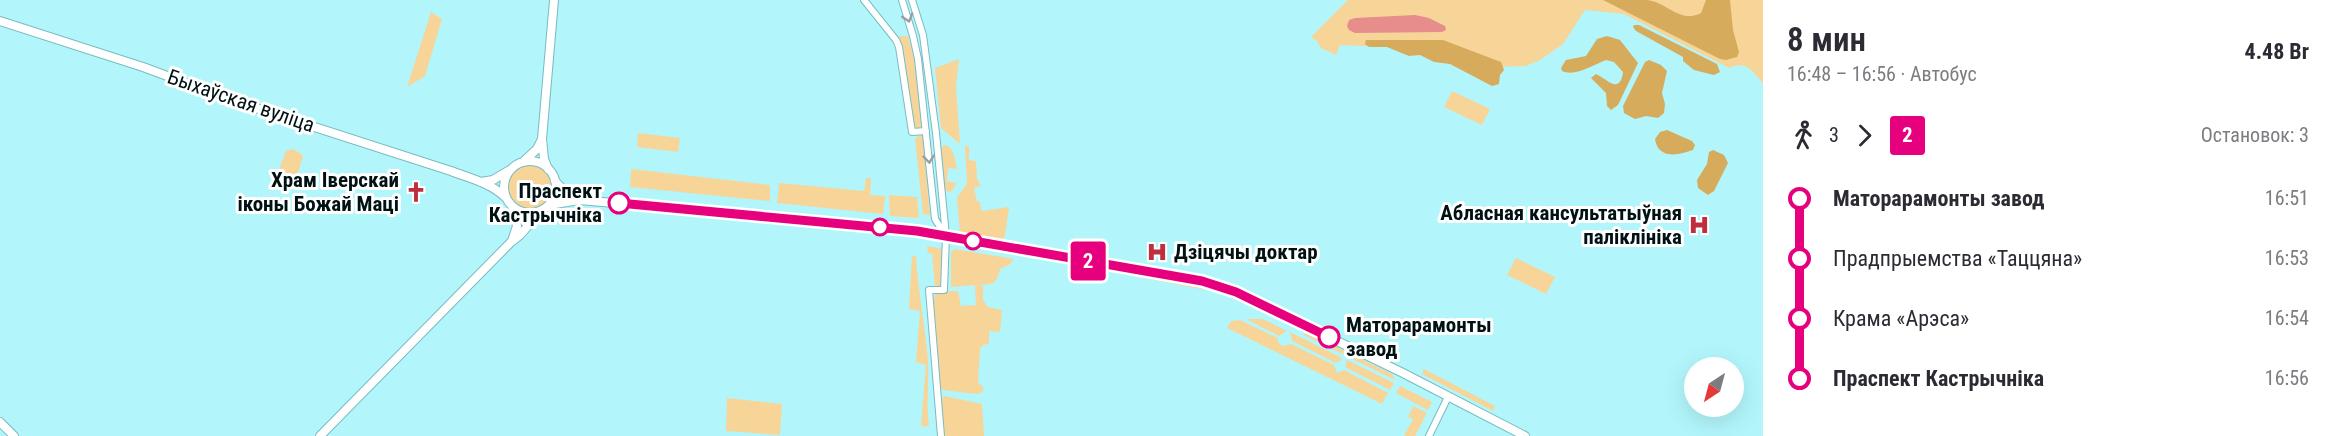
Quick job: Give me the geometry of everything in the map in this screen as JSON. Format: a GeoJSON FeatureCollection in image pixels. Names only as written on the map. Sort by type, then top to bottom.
{"type":"FeatureCollection","features":[{"type":"Feature","properties":{"kind":"main road"},"geometry":{"type":"LineString","coordinates":[[554,0],[542,139],[544,159],[555,181],[567,194],[579,200]]}},
{"type":"Feature","properties":{"kind":"main road","name":"Быхаўская вуліца"},"geometry":{"type":"LineString","coordinates":[[0,21],[481,182],[505,197]]}},
{"type":"Feature","properties":{"kind":"main road"},"geometry":{"type":"LineString","coordinates":[[481,182],[493,180],[522,162],[537,149],[542,139]]}},
{"type":"Feature","properties":{"kind":"main road"},"geometry":{"type":"LineString","coordinates":[[522,162],[531,161],[548,169]]}},
{"type":"Feature","properties":{"kind":"main road"},"geometry":{"type":"LineString","coordinates":[[509,171],[503,188],[505,197],[513,208],[517,226],[511,242]]}},
{"type":"Feature","properties":{"kind":"main road"},"geometry":{"type":"LineString","coordinates":[[320,436],[549,205],[554,198],[555,181]]}},
{"type":"Feature","properties":{"kind":"main road"},"geometry":{"type":"LineString","coordinates":[[549,205],[579,200],[780,217],[927,233],[1220,285],[1403,373],[1525,436]]}},
{"type":"Feature","properties":{"kind":"main road"},"geometry":{"type":"LineString","coordinates":[[513,208],[522,212],[541,211]]}},
{"type":"Feature","properties":{"kind":"main road"},"geometry":{"type":"LineString","coordinates":[[0,422],[14,436]]}},
{"type":"Feature","properties":{"kind":"street"},"geometry":{"type":"LineString","coordinates":[[864,0],[899,47],[912,132],[926,131]]}},
{"type":"Feature","properties":{"kind":"street"},"geometry":{"type":"LineString","coordinates":[[902,0],[913,36],[924,107],[935,219],[946,236]]}},
{"type":"Feature","properties":{"kind":"street"},"geometry":{"type":"LineString","coordinates":[[912,0],[923,35],[946,236],[945,290],[929,290],[940,436]]}},
{"type":"Feature","properties":{"kind":"street"},"geometry":{"type":"LineString","coordinates":[[913,36],[919,40],[923,35]]}},
{"type":"Feature","properties":{"kind":"street"},"geometry":{"type":"LineString","coordinates":[[924,107],[929,104],[932,107]]}},
{"type":"Feature","properties":{"kind":"street"},"geometry":{"type":"LineString","coordinates":[[927,233],[935,219]]}},
{"type":"Feature","properties":{"kind":"street"},"geometry":{"type":"LineString","coordinates":[[1429,436],[1448,397]]}},
{"type":"Feature","properties":{"kind":"shaded area"},"geometry":{"type":"Polygon","coordinates":[[[1348,0],[1763,0],[1763,84],[1749,68],[1740,65],[1729,68],[1624,14],[1585,10],[1563,44],[1540,60],[1526,66],[1496,67],[1438,49],[1340,45],[1336,55],[1321,48],[1311,37],[1348,0]]]}},
{"type":"Feature","properties":{"kind":"shaded area"},"geometry":{"type":"Polygon","coordinates":[[[1603,0],[1647,0],[1680,14],[1693,16],[1701,13],[1706,0],[1730,0],[1733,30],[1739,52],[1737,57],[1720,59],[1603,0]]]}},
{"type":"Feature","properties":{"kind":"shaded area"},"geometry":{"type":"Polygon","coordinates":[[[431,12],[442,19],[425,76],[407,87],[431,12]]]}},
{"type":"Feature","properties":{"kind":"shaded area"},"geometry":{"type":"Polygon","coordinates":[[[1415,15],[1429,18],[1445,26],[1446,30],[1442,32],[1355,33],[1347,26],[1349,20],[1355,18],[1415,15]]]}},
{"type":"Feature","properties":{"kind":"shaded area"},"geometry":{"type":"Polygon","coordinates":[[[1634,25],[1639,25],[1717,64],[1720,72],[1714,75],[1694,70],[1683,61],[1683,57],[1636,31],[1634,25]]]}},
{"type":"Feature","properties":{"kind":"shaded area"},"geometry":{"type":"Polygon","coordinates":[[[899,36],[908,36],[914,59],[922,127],[918,129],[914,127],[899,36]]]}},
{"type":"Feature","properties":{"kind":"shaded area"},"geometry":{"type":"Polygon","coordinates":[[[1607,36],[1620,40],[1638,63],[1618,105],[1611,110],[1607,106],[1606,93],[1591,78],[1596,74],[1612,84],[1619,83],[1623,72],[1614,62],[1606,60],[1573,73],[1562,71],[1561,68],[1566,60],[1586,56],[1597,39],[1607,36]]]}},
{"type":"Feature","properties":{"kind":"shaded area"},"geometry":{"type":"Polygon","coordinates":[[[1366,40],[1443,40],[1501,62],[1504,70],[1500,75],[1499,84],[1492,86],[1450,64],[1434,62],[1420,55],[1409,56],[1387,47],[1369,47],[1365,44],[1366,40]]]}},
{"type":"Feature","properties":{"kind":"shaded area"},"geometry":{"type":"Polygon","coordinates":[[[959,59],[956,86],[960,144],[941,128],[935,68],[959,59]]]}},
{"type":"Feature","properties":{"kind":"shaded area"},"geometry":{"type":"Polygon","coordinates":[[[1649,60],[1661,65],[1667,71],[1662,93],[1665,104],[1664,113],[1658,118],[1646,116],[1635,119],[1624,113],[1623,106],[1645,62],[1649,60]]]}},
{"type":"Feature","properties":{"kind":"shaded area"},"geometry":{"type":"Polygon","coordinates":[[[1452,91],[1490,109],[1482,125],[1444,107],[1452,91]]]}},
{"type":"Feature","properties":{"kind":"shaded area"},"geometry":{"type":"Polygon","coordinates":[[[1667,130],[1692,141],[1695,145],[1693,150],[1670,154],[1660,150],[1655,139],[1660,132],[1667,130]]]}},
{"type":"Feature","properties":{"kind":"shaded area"},"geometry":{"type":"Polygon","coordinates":[[[638,133],[680,138],[678,152],[637,147],[638,133]]]}},
{"type":"Feature","properties":{"kind":"shaded area"},"geometry":{"type":"Polygon","coordinates":[[[919,135],[923,137],[930,215],[923,214],[915,139],[919,135]]]}},
{"type":"Feature","properties":{"kind":"shaded area"},"geometry":{"type":"Polygon","coordinates":[[[946,145],[953,152],[957,169],[948,168],[947,181],[955,183],[958,180],[952,191],[948,192],[945,189],[941,147],[946,145]]]}},
{"type":"Feature","properties":{"kind":"shaded area"},"geometry":{"type":"Polygon","coordinates":[[[965,146],[969,146],[969,160],[976,161],[977,179],[981,186],[974,188],[981,211],[1009,207],[1005,236],[1001,241],[960,234],[957,197],[967,184],[965,146]]]}},
{"type":"Feature","properties":{"kind":"shaded area"},"geometry":{"type":"Polygon","coordinates":[[[293,149],[303,157],[293,187],[283,187],[275,180],[286,151],[293,149]]]}},
{"type":"Feature","properties":{"kind":"shaded area"},"geometry":{"type":"Polygon","coordinates":[[[1713,150],[1724,155],[1728,163],[1714,191],[1708,195],[1698,188],[1697,180],[1707,164],[1709,152],[1713,150]]]}},
{"type":"Feature","properties":{"kind":"shaded area"},"geometry":{"type":"Polygon","coordinates":[[[529,165],[545,171],[551,187],[545,203],[529,209],[513,203],[507,187],[513,171],[529,165]]]}},
{"type":"Feature","properties":{"kind":"shaded area"},"geometry":{"type":"Polygon","coordinates":[[[631,169],[770,185],[770,201],[630,187],[631,169]]]}},
{"type":"Feature","properties":{"kind":"shaded area"},"geometry":{"type":"Polygon","coordinates":[[[866,178],[871,178],[870,195],[885,196],[883,214],[777,203],[779,183],[864,191],[866,178]]]}},
{"type":"Feature","properties":{"kind":"shaded area"},"geometry":{"type":"Polygon","coordinates":[[[889,195],[917,197],[919,218],[890,216],[889,195]]]}},
{"type":"Feature","properties":{"kind":"shaded area"},"geometry":{"type":"Polygon","coordinates":[[[927,246],[942,249],[941,287],[935,287],[932,254],[928,253],[927,246]]]}},
{"type":"Feature","properties":{"kind":"shaded area"},"geometry":{"type":"Polygon","coordinates":[[[954,249],[1014,259],[1009,265],[1000,269],[993,283],[977,285],[983,286],[983,300],[988,307],[1002,310],[1000,332],[989,331],[989,344],[983,345],[980,349],[978,382],[984,388],[981,393],[977,394],[942,390],[938,386],[933,303],[936,292],[958,291],[961,306],[976,305],[975,285],[951,287],[951,252],[954,249]]]}},
{"type":"Feature","properties":{"kind":"shaded area"},"geometry":{"type":"Polygon","coordinates":[[[912,256],[916,256],[927,347],[929,426],[921,426],[926,365],[916,362],[920,311],[909,309],[912,256]]]}},
{"type":"Feature","properties":{"kind":"shaded area"},"geometry":{"type":"Polygon","coordinates":[[[1516,258],[1555,277],[1546,294],[1507,275],[1516,258]]]}},
{"type":"Feature","properties":{"kind":"shaded area"},"geometry":{"type":"Polygon","coordinates":[[[1126,271],[1199,284],[1206,286],[1206,290],[1123,274],[1126,271]]]}},
{"type":"Feature","properties":{"kind":"shaded area"},"geometry":{"type":"Polygon","coordinates":[[[1246,319],[1263,319],[1287,331],[1279,336],[1246,319]]]}},
{"type":"Feature","properties":{"kind":"shaded area"},"geometry":{"type":"Polygon","coordinates":[[[1240,320],[1278,338],[1282,346],[1291,344],[1334,365],[1337,373],[1344,370],[1388,393],[1382,404],[1227,328],[1231,321],[1240,320]]]}},
{"type":"Feature","properties":{"kind":"shaded area"},"geometry":{"type":"Polygon","coordinates":[[[1290,332],[1342,358],[1336,363],[1292,341],[1290,332]]]}},
{"type":"Feature","properties":{"kind":"shaded area"},"geometry":{"type":"Polygon","coordinates":[[[1306,332],[1392,374],[1395,380],[1304,335],[1306,332]]]}},
{"type":"Feature","properties":{"kind":"shaded area"},"geometry":{"type":"Polygon","coordinates":[[[1347,360],[1394,383],[1390,390],[1345,367],[1347,360]]]}},
{"type":"Feature","properties":{"kind":"shaded area"},"geometry":{"type":"Polygon","coordinates":[[[1424,369],[1495,406],[1493,411],[1422,374],[1424,369]]]}},
{"type":"Feature","properties":{"kind":"shaded area"},"geometry":{"type":"Polygon","coordinates":[[[1400,386],[1432,402],[1428,410],[1396,393],[1400,386]]]}},
{"type":"Feature","properties":{"kind":"shaded area"},"geometry":{"type":"Polygon","coordinates":[[[944,396],[982,404],[984,436],[943,436],[941,399],[944,396]]]}},
{"type":"Feature","properties":{"kind":"shaded area"},"geometry":{"type":"Polygon","coordinates":[[[727,398],[782,404],[780,435],[726,431],[727,398]]]}},
{"type":"Feature","properties":{"kind":"shaded area"},"geometry":{"type":"Polygon","coordinates":[[[1413,406],[1427,413],[1415,436],[1404,436],[1413,419],[1408,417],[1413,406]]]}},
{"type":"Feature","properties":{"kind":"bus line","name":"2"},"geometry":{"type":"LineString","coordinates":[[619,203],[917,231],[1145,270],[1220,285],[1329,337]]}},
{"type":"Feature","properties":{"kind":"place","name":"Храм Іверскай іконы Божай Маці"},"geometry":{"type":"Point","coordinates":[416,192]}},
{"type":"Feature","properties":{"kind":"place","name":"Праспект Кастрычніка"},"geometry":{"type":"Point","coordinates":[619,203]}},
{"type":"Feature","properties":{"kind":"place","name":"Абласная кансультатыўная паліклініка"},"geometry":{"type":"Point","coordinates":[1699,225]}},
{"type":"Feature","properties":{"kind":"place","name":"Дзіцячы доктар"},"geometry":{"type":"Point","coordinates":[1157,252]}},
{"type":"Feature","properties":{"kind":"place","name":"Маторарамонты завод"},"geometry":{"type":"Point","coordinates":[1329,337]}}]}
